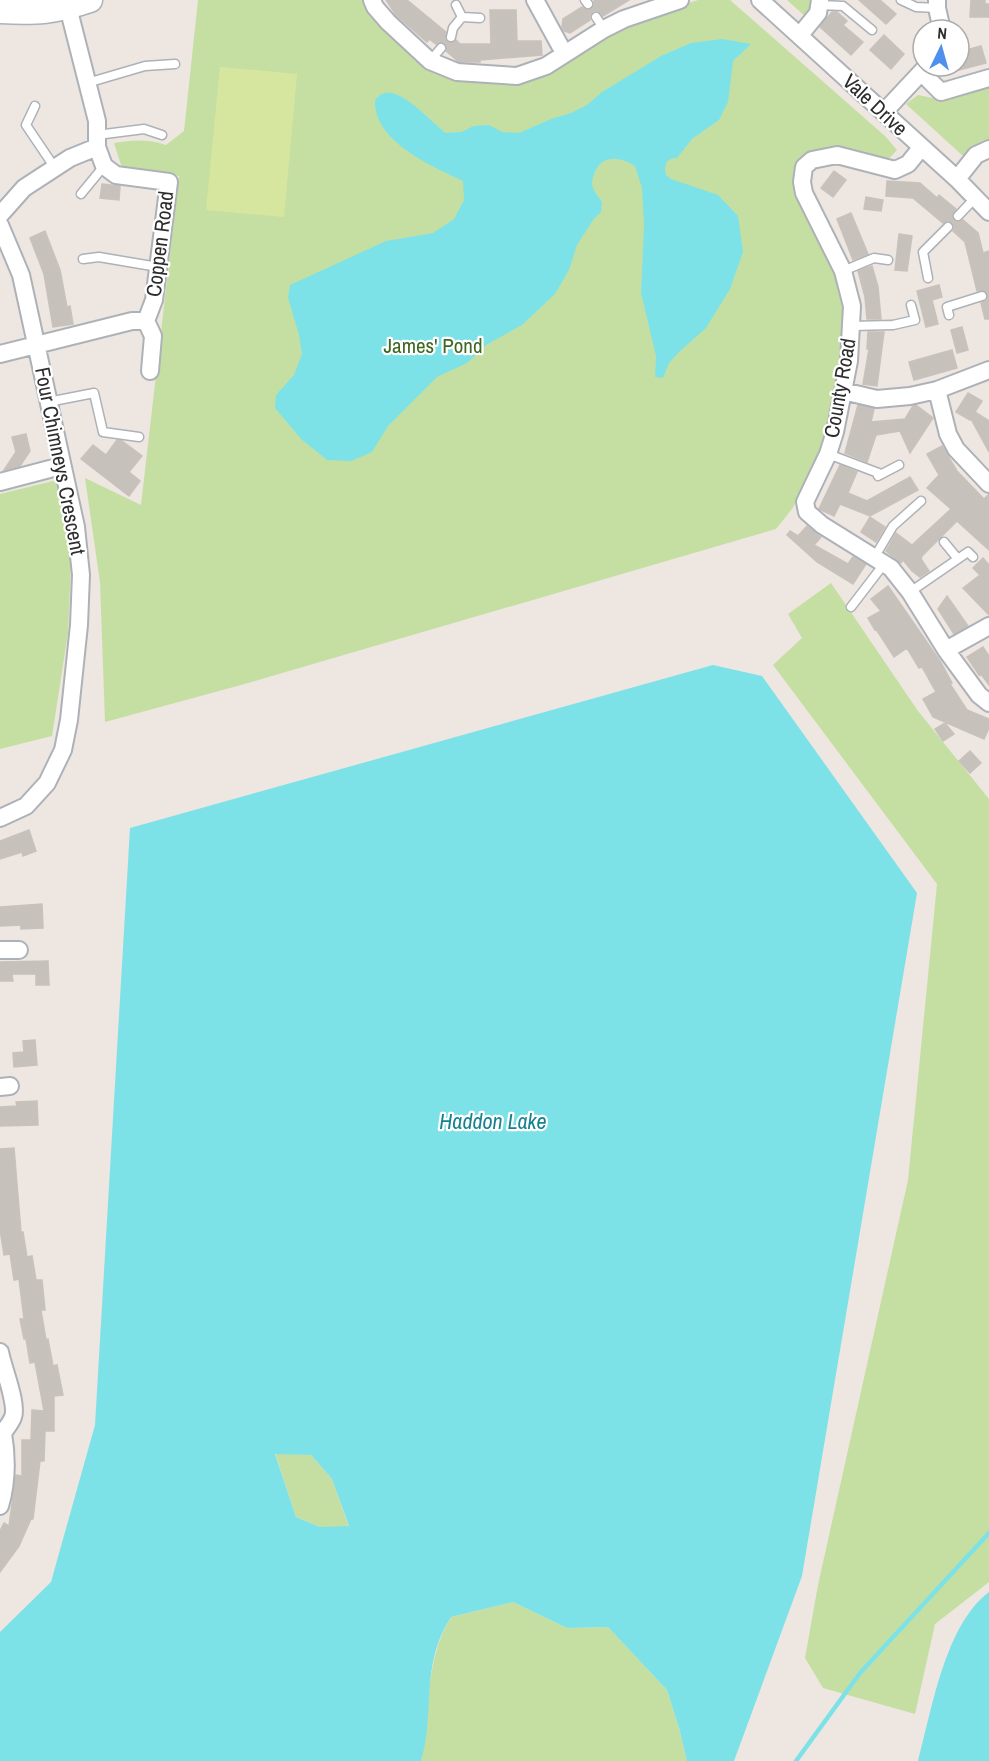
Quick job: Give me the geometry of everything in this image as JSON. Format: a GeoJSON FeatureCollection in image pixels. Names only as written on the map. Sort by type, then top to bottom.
{"type":"FeatureCollection","features":[{"type":"Feature","properties":{"kind":"street"},"geometry":{"type":"LineString","coordinates":[[372,0],[388,22],[457,72],[517,76],[546,66],[600,23],[651,5],[680,0]]}},
{"type":"Feature","properties":{"kind":"street"},"geometry":{"type":"LineString","coordinates":[[535,0],[564,53]]}},
{"type":"Feature","properties":{"kind":"street","name":"Vale Drive"},"geometry":{"type":"LineString","coordinates":[[760,0],[921,148],[957,178],[989,212]]}},
{"type":"Feature","properties":{"kind":"street"},"geometry":{"type":"LineString","coordinates":[[800,35],[818,13],[820,2]]}},
{"type":"Feature","properties":{"kind":"street"},"geometry":{"type":"LineString","coordinates":[[0,11],[40,13],[79,4],[87,83],[97,121],[97,141],[104,166]]}},
{"type":"Feature","properties":{"kind":"street"},"geometry":{"type":"LineString","coordinates":[[884,112],[916,78]]}},
{"type":"Feature","properties":{"kind":"street"},"geometry":{"type":"LineString","coordinates":[[931,78],[941,92],[989,78]]}},
{"type":"Feature","properties":{"kind":"street"},"geometry":{"type":"LineString","coordinates":[[0,215],[24,188],[97,141]]}},
{"type":"Feature","properties":{"kind":"street","name":"County Road"},"geometry":{"type":"LineString","coordinates":[[921,148],[908,164],[895,170],[837,155],[812,160],[804,167],[802,182],[804,193],[843,271],[852,306],[849,361],[835,432],[828,454],[805,502],[807,512],[822,525],[891,568],[910,591],[946,650],[979,695],[989,703]]}},
{"type":"Feature","properties":{"kind":"street"},"geometry":{"type":"LineString","coordinates":[[957,178],[976,155],[989,149]]}},
{"type":"Feature","properties":{"kind":"street","name":"Coppen Road"},"geometry":{"type":"LineString","coordinates":[[104,166],[116,175],[169,182],[154,300],[146,321],[153,336],[150,371]]}},
{"type":"Feature","properties":{"kind":"street","name":"Four Chimneys Crescent"},"geometry":{"type":"LineString","coordinates":[[0,225],[21,275],[76,527],[81,575],[79,625],[69,720],[63,750],[47,783],[26,806],[0,818]]}},
{"type":"Feature","properties":{"kind":"street","name":"Coppen Road"},"geometry":{"type":"LineString","coordinates":[[0,354],[132,321],[146,321]]}},
{"type":"Feature","properties":{"kind":"street"},"geometry":{"type":"LineString","coordinates":[[843,392],[877,399],[937,390],[989,370]]}},
{"type":"Feature","properties":{"kind":"street"},"geometry":{"type":"LineString","coordinates":[[937,390],[948,434],[956,449],[989,484]]}},
{"type":"Feature","properties":{"kind":"street"},"geometry":{"type":"LineString","coordinates":[[0,482],[61,466]]}},
{"type":"Feature","properties":{"kind":"street"},"geometry":{"type":"LineString","coordinates":[[946,650],[989,626]]}},
{"type":"Feature","properties":{"kind":"street"},"geometry":{"type":"LineString","coordinates":[[0,950],[19,950]]}},
{"type":"Feature","properties":{"kind":"street"},"geometry":{"type":"LineString","coordinates":[[0,1352],[14,1399],[14,1415],[1,1434],[6,1449],[5,1483],[0,1506]]}},
{"type":"Feature","properties":{"kind":"lane"},"geometry":{"type":"LineString","coordinates":[[901,0],[916,7],[937,4]]}},
{"type":"Feature","properties":{"kind":"lane"},"geometry":{"type":"LineString","coordinates":[[820,2],[843,6],[872,30]]}},
{"type":"Feature","properties":{"kind":"lane"},"geometry":{"type":"LineString","coordinates":[[456,5],[462,17]]}},
{"type":"Feature","properties":{"kind":"lane"},"geometry":{"type":"LineString","coordinates":[[462,17],[480,18]]}},
{"type":"Feature","properties":{"kind":"lane"},"geometry":{"type":"LineString","coordinates":[[451,37],[453,28],[462,17]]}},
{"type":"Feature","properties":{"kind":"lane"},"geometry":{"type":"LineString","coordinates":[[87,83],[145,66],[175,64]]}},
{"type":"Feature","properties":{"kind":"lane"},"geometry":{"type":"LineString","coordinates":[[35,106],[26,125],[56,168]]}},
{"type":"Feature","properties":{"kind":"lane"},"geometry":{"type":"LineString","coordinates":[[97,141],[144,129],[162,135]]}},
{"type":"Feature","properties":{"kind":"lane"},"geometry":{"type":"LineString","coordinates":[[81,194],[104,166]]}},
{"type":"Feature","properties":{"kind":"lane"},"geometry":{"type":"LineString","coordinates":[[958,216],[975,198]]}},
{"type":"Feature","properties":{"kind":"lane"},"geometry":{"type":"LineString","coordinates":[[928,278],[922,252],[948,227]]}},
{"type":"Feature","properties":{"kind":"lane"},"geometry":{"type":"LineString","coordinates":[[83,259],[99,257],[158,267]]}},
{"type":"Feature","properties":{"kind":"lane"},"geometry":{"type":"LineString","coordinates":[[843,271],[874,258],[888,260]]}},
{"type":"Feature","properties":{"kind":"lane"},"geometry":{"type":"LineString","coordinates":[[949,315],[947,307],[982,296]]}},
{"type":"Feature","properties":{"kind":"lane"},"geometry":{"type":"LineString","coordinates":[[851,326],[893,325],[915,320],[911,305]]}},
{"type":"Feature","properties":{"kind":"lane"},"geometry":{"type":"LineString","coordinates":[[48,402],[94,393],[103,432],[139,437]]}},
{"type":"Feature","properties":{"kind":"lane"},"geometry":{"type":"LineString","coordinates":[[828,454],[878,476],[899,465]]}},
{"type":"Feature","properties":{"kind":"lane"},"geometry":{"type":"LineString","coordinates":[[851,607],[879,561],[893,526],[921,501]]}},
{"type":"Feature","properties":{"kind":"lane"},"geometry":{"type":"LineString","coordinates":[[944,542],[958,559]]}},
{"type":"Feature","properties":{"kind":"lane"},"geometry":{"type":"LineString","coordinates":[[910,591],[968,552],[973,557]]}},
{"type":"Feature","properties":{"kind":"green space","name":"James' Pond"},"geometry":{"type":"Polygon","coordinates":[[[198,0],[367,0],[425,65],[517,80],[624,23],[698,0],[730,0],[885,136],[897,150],[883,165],[836,152],[802,167],[840,272],[848,306],[841,379],[826,438],[815,470],[792,509],[776,529],[241,685],[105,722],[100,582],[85,478],[141,505],[179,176],[122,168],[114,143],[140,141],[166,145],[184,131],[198,0]]]}},
{"type":"Feature","properties":{"kind":"green space"},"geometry":{"type":"Polygon","coordinates":[[[787,0],[815,0],[807,18],[787,0]]]}},
{"type":"Feature","properties":{"kind":"green space"},"geometry":{"type":"Polygon","coordinates":[[[220,67],[297,74],[284,217],[206,210],[220,67]]]}},
{"type":"Feature","properties":{"kind":"green space"},"geometry":{"type":"Polygon","coordinates":[[[989,84],[989,139],[978,143],[963,156],[906,104],[918,95],[937,99],[989,84]]]}},
{"type":"Feature","properties":{"kind":"green space"},"geometry":{"type":"Polygon","coordinates":[[[57,480],[71,562],[68,633],[52,736],[0,749],[0,494],[57,480]]]}},
{"type":"Feature","properties":{"kind":"green space"},"geometry":{"type":"Polygon","coordinates":[[[831,583],[918,711],[989,799],[989,1582],[935,1624],[915,1714],[823,1688],[805,1658],[818,1585],[908,1180],[937,884],[773,665],[802,638],[788,614],[831,583]]]}},
{"type":"Feature","properties":{"kind":"green space"},"geometry":{"type":"Polygon","coordinates":[[[275,1453],[311,1455],[332,1479],[349,1527],[320,1527],[296,1517],[275,1453]]]}},
{"type":"Feature","properties":{"kind":"green space"},"geometry":{"type":"Polygon","coordinates":[[[513,1602],[567,1628],[608,1627],[667,1690],[687,1761],[421,1761],[432,1670],[442,1635],[451,1617],[513,1602]]]}},
{"type":"Feature","properties":{"kind":"water","name":"James' Pond"},"geometry":{"type":"Polygon","coordinates":[[[722,39],[751,44],[733,61],[728,102],[719,120],[692,139],[677,158],[670,159],[666,163],[665,169],[666,175],[671,179],[718,195],[738,216],[743,252],[730,289],[706,328],[669,363],[663,378],[655,377],[656,356],[641,293],[644,225],[642,188],[635,166],[612,159],[598,166],[593,179],[593,188],[602,202],[601,212],[577,245],[569,270],[555,294],[522,325],[486,345],[467,363],[437,377],[388,426],[372,452],[351,461],[327,460],[301,439],[275,408],[276,395],[294,375],[302,354],[288,298],[290,285],[386,241],[433,233],[454,219],[464,200],[463,181],[421,160],[394,140],[383,128],[377,115],[375,100],[378,97],[389,93],[398,95],[416,106],[446,133],[489,125],[502,132],[519,133],[587,105],[602,92],[661,56],[691,43],[722,39]]]}},
{"type":"Feature","properties":{"kind":"water","name":"Haddon Lake"},"geometry":{"type":"Polygon","coordinates":[[[713,665],[762,676],[917,893],[802,1576],[734,1761],[687,1761],[667,1690],[608,1627],[567,1628],[513,1602],[451,1617],[443,1631],[434,1658],[427,1733],[421,1761],[0,1761],[0,1632],[51,1582],[95,1425],[130,828],[713,665]],[[275,1454],[296,1517],[320,1527],[349,1526],[332,1479],[311,1455],[275,1454]]]}},
{"type":"Feature","properties":{"kind":"water"},"geometry":{"type":"Polygon","coordinates":[[[989,1592],[989,1761],[918,1761],[935,1693],[951,1646],[961,1625],[989,1592]]]}},
{"type":"Feature","properties":{"kind":"building"},"geometry":{"type":"Polygon","coordinates":[[[386,0],[407,0],[446,32],[445,39],[450,43],[456,40],[460,44],[491,44],[490,10],[516,10],[517,41],[541,41],[542,55],[459,62],[446,51],[445,43],[436,44],[429,39],[427,42],[396,15],[386,0]]]}},
{"type":"Feature","properties":{"kind":"building"},"geometry":{"type":"Polygon","coordinates":[[[594,0],[629,0],[603,16],[598,11],[593,11],[590,20],[570,33],[564,31],[563,19],[582,7],[586,10],[591,9],[594,6],[594,0]]]}},
{"type":"Feature","properties":{"kind":"building"},"geometry":{"type":"Polygon","coordinates":[[[859,0],[880,0],[896,14],[886,24],[859,0]]]}},
{"type":"Feature","properties":{"kind":"building"},"geometry":{"type":"Polygon","coordinates":[[[971,0],[985,0],[985,4],[989,4],[989,17],[970,17],[971,0]]]}},
{"type":"Feature","properties":{"kind":"building"},"geometry":{"type":"Polygon","coordinates":[[[832,12],[837,12],[847,21],[843,25],[863,42],[851,55],[820,27],[832,12]]]}},
{"type":"Feature","properties":{"kind":"building"},"geometry":{"type":"Polygon","coordinates":[[[884,35],[904,54],[891,69],[870,50],[884,35]]]}},
{"type":"Feature","properties":{"kind":"building"},"geometry":{"type":"Polygon","coordinates":[[[981,46],[986,63],[971,67],[971,49],[981,46]]]}},
{"type":"Feature","properties":{"kind":"building"},"geometry":{"type":"Polygon","coordinates":[[[834,171],[846,180],[833,197],[821,188],[834,171]]]}},
{"type":"Feature","properties":{"kind":"building"},"geometry":{"type":"Polygon","coordinates":[[[887,181],[920,183],[937,198],[939,195],[956,209],[952,215],[954,221],[963,220],[978,233],[983,253],[989,251],[989,319],[985,319],[981,303],[987,300],[988,294],[984,290],[977,291],[965,242],[953,231],[953,223],[947,221],[943,223],[913,198],[886,196],[887,181]]]}},
{"type":"Feature","properties":{"kind":"building"},"geometry":{"type":"Polygon","coordinates":[[[102,184],[120,186],[119,200],[100,198],[102,184]]]}},
{"type":"Feature","properties":{"kind":"building"},"geometry":{"type":"Polygon","coordinates":[[[866,197],[883,200],[881,211],[864,209],[866,197]]]}},
{"type":"Feature","properties":{"kind":"building"},"geometry":{"type":"Polygon","coordinates":[[[851,213],[868,254],[853,260],[837,219],[851,213]]]}},
{"type":"Feature","properties":{"kind":"building"},"geometry":{"type":"Polygon","coordinates":[[[45,231],[60,270],[67,307],[70,306],[73,324],[53,327],[44,274],[30,238],[45,231]]]}},
{"type":"Feature","properties":{"kind":"building"},"geometry":{"type":"Polygon","coordinates":[[[899,234],[912,236],[907,271],[895,270],[899,234]]]}},
{"type":"Feature","properties":{"kind":"building"},"geometry":{"type":"Polygon","coordinates":[[[872,266],[878,287],[881,319],[867,319],[865,297],[858,271],[872,266]]]}},
{"type":"Feature","properties":{"kind":"building"},"geometry":{"type":"Polygon","coordinates":[[[939,285],[942,297],[932,300],[938,324],[926,327],[917,291],[939,285]]]}},
{"type":"Feature","properties":{"kind":"building"},"geometry":{"type":"Polygon","coordinates":[[[962,327],[968,350],[957,353],[951,330],[962,327]]]}},
{"type":"Feature","properties":{"kind":"building"},"geometry":{"type":"Polygon","coordinates":[[[868,332],[884,332],[877,386],[863,384],[869,349],[867,349],[868,332]]]}},
{"type":"Feature","properties":{"kind":"building"},"geometry":{"type":"Polygon","coordinates":[[[952,350],[957,368],[914,380],[909,362],[952,350]]]}},
{"type":"Feature","properties":{"kind":"building"},"geometry":{"type":"Polygon","coordinates":[[[968,393],[982,401],[975,412],[989,421],[989,452],[971,419],[956,412],[968,393]]]}},
{"type":"Feature","properties":{"kind":"building"},"geometry":{"type":"Polygon","coordinates":[[[858,405],[874,409],[871,422],[905,419],[916,405],[933,418],[910,453],[900,431],[876,435],[867,462],[845,453],[858,405]]]}},
{"type":"Feature","properties":{"kind":"building"},"geometry":{"type":"Polygon","coordinates":[[[26,434],[30,451],[20,466],[4,470],[16,452],[12,437],[26,434]]]}},
{"type":"Feature","properties":{"kind":"building"},"geometry":{"type":"Polygon","coordinates":[[[117,440],[122,441],[142,456],[129,472],[140,481],[129,496],[81,459],[93,445],[106,455],[117,440]]]}},
{"type":"Feature","properties":{"kind":"building"},"geometry":{"type":"Polygon","coordinates":[[[942,446],[957,471],[984,499],[989,494],[989,550],[957,521],[922,556],[921,559],[929,571],[920,577],[903,560],[901,563],[886,551],[896,533],[912,545],[951,509],[927,488],[939,475],[927,454],[942,446]]]}},
{"type":"Feature","properties":{"kind":"building"},"geometry":{"type":"Polygon","coordinates":[[[840,465],[857,472],[848,493],[867,501],[910,477],[918,490],[870,516],[840,504],[834,516],[819,509],[840,465]]]}},
{"type":"Feature","properties":{"kind":"building"},"geometry":{"type":"Polygon","coordinates":[[[870,517],[885,527],[876,542],[861,532],[870,517]]]}},
{"type":"Feature","properties":{"kind":"building"},"geometry":{"type":"Polygon","coordinates":[[[807,526],[821,537],[814,545],[848,564],[853,557],[866,564],[853,584],[817,562],[787,535],[790,531],[798,536],[807,526]]]}},
{"type":"Feature","properties":{"kind":"building"},"geometry":{"type":"Polygon","coordinates":[[[983,558],[989,565],[989,615],[963,588],[980,575],[973,568],[983,558]]]}},
{"type":"Feature","properties":{"kind":"building"},"geometry":{"type":"Polygon","coordinates":[[[888,586],[940,661],[952,683],[950,684],[967,710],[989,719],[989,728],[984,739],[933,717],[923,699],[936,692],[922,667],[919,668],[907,648],[894,657],[875,630],[868,618],[881,611],[871,599],[888,586]]]}},
{"type":"Feature","properties":{"kind":"building"},"geometry":{"type":"Polygon","coordinates":[[[947,596],[968,626],[954,634],[938,609],[947,596]]]}},
{"type":"Feature","properties":{"kind":"building"},"geometry":{"type":"Polygon","coordinates":[[[983,647],[989,656],[989,685],[967,657],[983,647]]]}},
{"type":"Feature","properties":{"kind":"building"},"geometry":{"type":"Polygon","coordinates":[[[945,723],[954,734],[943,741],[935,729],[945,723]]]}},
{"type":"Feature","properties":{"kind":"building"},"geometry":{"type":"Polygon","coordinates":[[[970,751],[981,763],[970,773],[959,761],[970,751]]]}},
{"type":"Feature","properties":{"kind":"building"},"geometry":{"type":"Polygon","coordinates":[[[29,830],[36,851],[23,856],[22,852],[0,859],[0,841],[29,830]]]}},
{"type":"Feature","properties":{"kind":"building"},"geometry":{"type":"Polygon","coordinates":[[[42,904],[43,928],[21,929],[21,925],[0,926],[0,907],[42,904]]]}},
{"type":"Feature","properties":{"kind":"building"},"geometry":{"type":"Polygon","coordinates":[[[48,961],[49,985],[36,985],[36,974],[12,974],[13,981],[0,981],[0,962],[48,961]]]}},
{"type":"Feature","properties":{"kind":"building"},"geometry":{"type":"Polygon","coordinates":[[[35,1040],[37,1065],[14,1067],[13,1053],[24,1052],[23,1041],[35,1040]]]}},
{"type":"Feature","properties":{"kind":"building"},"geometry":{"type":"Polygon","coordinates":[[[37,1101],[38,1125],[0,1126],[0,1107],[17,1106],[16,1102],[37,1101]]]}},
{"type":"Feature","properties":{"kind":"building"},"geometry":{"type":"Polygon","coordinates":[[[14,1148],[21,1232],[23,1232],[27,1257],[32,1256],[36,1280],[42,1280],[45,1310],[41,1310],[46,1340],[48,1339],[53,1366],[57,1365],[63,1395],[54,1396],[54,1431],[45,1431],[44,1461],[40,1461],[33,1519],[19,1546],[0,1572],[0,1531],[4,1523],[9,1526],[16,1475],[22,1476],[22,1440],[31,1440],[32,1410],[44,1411],[35,1362],[30,1363],[20,1319],[24,1319],[19,1279],[14,1280],[10,1254],[4,1255],[0,1229],[0,1149],[14,1148]]]}},
{"type":"Feature","properties":{"kind":"waterway"},"geometry":{"type":"LineString","coordinates":[[796,1761],[860,1673],[989,1533]]}}]}
